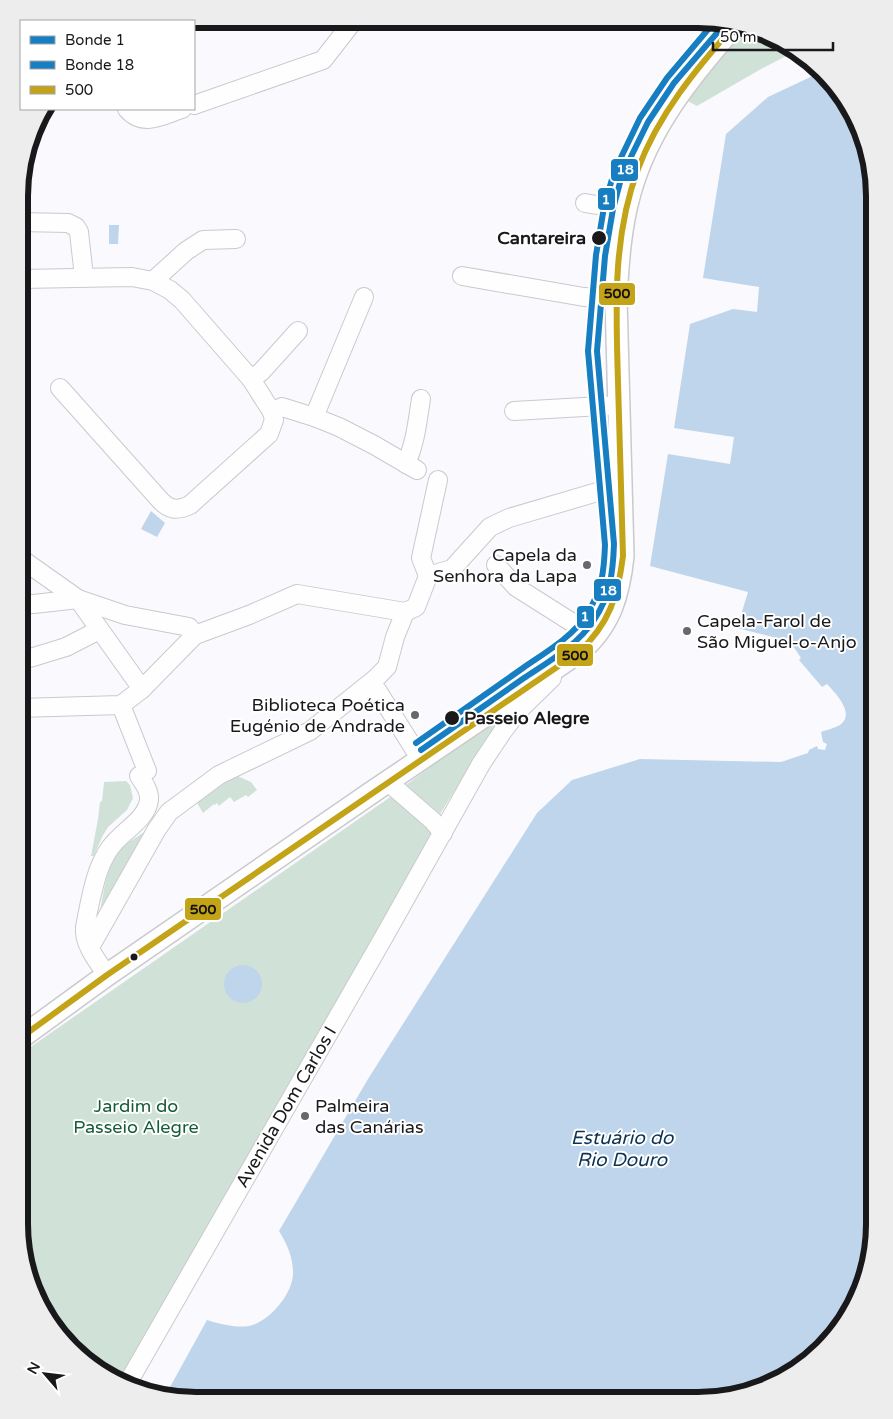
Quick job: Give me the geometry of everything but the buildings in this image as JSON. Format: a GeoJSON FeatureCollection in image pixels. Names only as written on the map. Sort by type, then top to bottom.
{"type":"FeatureCollection","features":[{"type":"Feature","properties":{"kind":"main road"},"geometry":{"type":"LineString","coordinates":[[28,1032],[107,975],[579,652],[595,637],[613,607],[621,579],[623,556],[616,299],[619,258],[626,210],[639,167],[663,116],[687,80],[730,31]]}},
{"type":"Feature","properties":{"kind":"street"},"geometry":{"type":"LineString","coordinates":[[195,105],[323,60],[347,28]]}},
{"type":"Feature","properties":{"kind":"street"},"geometry":{"type":"LineString","coordinates":[[128,110],[133,116],[142,119],[153,119],[179,110]]}},
{"type":"Feature","properties":{"kind":"street"},"geometry":{"type":"LineString","coordinates":[[584,203],[626,210]]}},
{"type":"Feature","properties":{"kind":"street"},"geometry":{"type":"LineString","coordinates":[[28,222],[68,223],[76,227],[79,232],[84,277]]}},
{"type":"Feature","properties":{"kind":"street"},"geometry":{"type":"LineString","coordinates":[[153,281],[186,251],[204,240],[236,239]]}},
{"type":"Feature","properties":{"kind":"street"},"geometry":{"type":"LineString","coordinates":[[462,276],[584,297],[616,299]]}},
{"type":"Feature","properties":{"kind":"street"},"geometry":{"type":"LineString","coordinates":[[28,279],[132,277],[153,281],[170,290],[182,300],[251,379],[272,412],[274,420],[269,434],[190,505],[175,509],[170,508],[160,500],[60,388]]}},
{"type":"Feature","properties":{"kind":"street"},"geometry":{"type":"LineString","coordinates":[[314,417],[364,297]]}},
{"type":"Feature","properties":{"kind":"street"},"geometry":{"type":"LineString","coordinates":[[251,379],[261,372],[298,331]]}},
{"type":"Feature","properties":{"kind":"street"},"geometry":{"type":"LineString","coordinates":[[272,412],[282,407],[314,417],[373,444],[412,467],[420,399]]}},
{"type":"Feature","properties":{"kind":"street"},"geometry":{"type":"LineString","coordinates":[[514,411],[619,405]]}},
{"type":"Feature","properties":{"kind":"street"},"geometry":{"type":"LineString","coordinates":[[28,708],[121,706],[142,689],[195,635],[297,594],[405,612],[416,607],[428,576],[421,558],[438,480]]}},
{"type":"Feature","properties":{"kind":"street"},"geometry":{"type":"LineString","coordinates":[[428,576],[452,569],[490,527],[509,518],[621,485]]}},
{"type":"Feature","properties":{"kind":"street"},"geometry":{"type":"LineString","coordinates":[[28,564],[78,599],[125,615],[188,627],[195,635]]}},
{"type":"Feature","properties":{"kind":"street"},"geometry":{"type":"LineString","coordinates":[[496,565],[516,587],[595,637]]}},
{"type":"Feature","properties":{"kind":"street"},"geometry":{"type":"LineString","coordinates":[[28,604],[78,599]]}},
{"type":"Feature","properties":{"kind":"street"},"geometry":{"type":"LineString","coordinates":[[78,599],[142,689]]}},
{"type":"Feature","properties":{"kind":"street"},"geometry":{"type":"LineString","coordinates":[[90,948],[157,829],[169,812],[219,775],[310,731],[375,679],[386,667],[405,612]]}},
{"type":"Feature","properties":{"kind":"street"},"geometry":{"type":"LineString","coordinates":[[30,658],[66,647],[99,630]]}},
{"type":"Feature","properties":{"kind":"street","name":"Avenida Dom Carlos I"},"geometry":{"type":"LineString","coordinates":[[130,1379],[481,764],[519,710],[579,652]]}},
{"type":"Feature","properties":{"kind":"street"},"geometry":{"type":"LineString","coordinates":[[352,707],[377,690],[421,760]]}},
{"type":"Feature","properties":{"kind":"street"},"geometry":{"type":"LineString","coordinates":[[107,975],[90,948],[85,932],[98,870],[109,848],[136,823],[149,801],[143,774],[121,706]]}},
{"type":"Feature","properties":{"kind":"street"},"geometry":{"type":"LineString","coordinates":[[388,782],[433,821],[443,833]]}},
{"type":"Feature","properties":{"kind":"green space"},"geometry":{"type":"Polygon","coordinates":[[[741,35],[762,40],[789,55],[697,106],[686,100],[724,52],[741,35]]]}},
{"type":"Feature","properties":{"kind":"green space"},"geometry":{"type":"Polygon","coordinates":[[[498,717],[501,721],[478,753],[440,814],[406,785],[498,717]]]}},
{"type":"Feature","properties":{"kind":"green space"},"geometry":{"type":"Polygon","coordinates":[[[233,774],[251,782],[257,790],[248,797],[246,795],[234,802],[230,797],[219,806],[217,803],[214,804],[203,813],[196,801],[233,774]]]}},
{"type":"Feature","properties":{"kind":"green space"},"geometry":{"type":"Polygon","coordinates":[[[126,781],[130,785],[133,798],[127,810],[108,827],[94,856],[91,856],[104,782],[126,781]]]}},
{"type":"Feature","properties":{"kind":"green space","name":"Jardim do Passeio Alegre"},"geometry":{"type":"Polygon","coordinates":[[[396,793],[435,829],[124,1375],[93,1357],[62,1326],[40,1288],[33,1267],[28,1235],[28,1049],[396,793]]]}},
{"type":"Feature","properties":{"kind":"green space"},"geometry":{"type":"Polygon","coordinates":[[[147,830],[99,919],[108,873],[116,856],[122,848],[147,830]]]}},
{"type":"Feature","properties":{"kind":"water","name":"Estuário do Rio Douro"},"geometry":{"type":"Polygon","coordinates":[[[814,75],[816,77],[831,93],[853,131],[862,162],[866,195],[865,1235],[857,1278],[848,1298],[831,1326],[800,1357],[762,1379],[741,1386],[709,1391],[195,1392],[169,1389],[207,1320],[233,1326],[249,1326],[272,1313],[284,1298],[292,1281],[293,1267],[289,1251],[279,1231],[368,1079],[537,813],[572,780],[640,759],[781,762],[808,753],[809,750],[817,746],[818,749],[825,750],[827,744],[823,742],[821,732],[840,725],[844,720],[846,715],[845,709],[839,698],[827,684],[822,687],[799,660],[801,658],[793,646],[781,639],[737,628],[748,592],[650,566],[668,454],[730,464],[734,437],[674,428],[690,324],[733,309],[757,312],[759,287],[703,278],[726,134],[768,97],[814,75]]]}},
{"type":"Feature","properties":{"kind":"water"},"geometry":{"type":"Polygon","coordinates":[[[109,225],[119,225],[118,244],[109,244],[109,225]]]}},
{"type":"Feature","properties":{"kind":"water"},"geometry":{"type":"Polygon","coordinates":[[[151,511],[165,523],[157,537],[141,529],[151,511]]]}},
{"type":"Feature","properties":{"kind":"water"},"geometry":{"type":"Polygon","coordinates":[[[243,965],[256,971],[262,984],[256,997],[243,1003],[230,997],[224,984],[230,971],[243,965]]]}},
{"type":"Feature","properties":{"kind":"tram line","name":"1"},"geometry":{"type":"LineString","coordinates":[[416,743],[549,651],[581,622],[596,597],[603,572],[605,545],[588,351],[596,255],[604,207],[614,172],[640,118],[667,78],[709,28]]}},
{"type":"Feature","properties":{"kind":"tram line","name":"18"},"geometry":{"type":"LineString","coordinates":[[421,750],[571,645],[594,620],[604,602],[613,565],[614,544],[597,351],[605,256],[613,209],[622,175],[648,122],[674,83],[720,29]]}},
{"type":"Feature","properties":{"kind":"transit line","name":"500"},"geometry":{"type":"LineString","coordinates":[[28,1032],[107,975],[579,652],[598,631],[615,597],[623,556],[617,302],[620,248],[624,221],[638,169],[656,130],[679,93],[730,31]]}},
{"type":"Feature","properties":{"kind":"place","name":"Cantareira"},"geometry":{"type":"Point","coordinates":[599,238]}},
{"type":"Feature","properties":{"kind":"place","name":"Capela da Senhora da Lapa"},"geometry":{"type":"Point","coordinates":[587,565]}},
{"type":"Feature","properties":{"kind":"place","name":"Capela-Farol de São Miguel-o-Anjo"},"geometry":{"type":"Point","coordinates":[687,631]}},
{"type":"Feature","properties":{"kind":"place","name":"Biblioteca Poética Eugénio de Andrade"},"geometry":{"type":"Point","coordinates":[415,715]}},
{"type":"Feature","properties":{"kind":"place","name":"Passeio Alegre"},"geometry":{"type":"Point","coordinates":[452,718]}},
{"type":"Feature","properties":{"kind":"place","name":"Palmeira das Canárias"},"geometry":{"type":"Point","coordinates":[305,1116]}}]}
